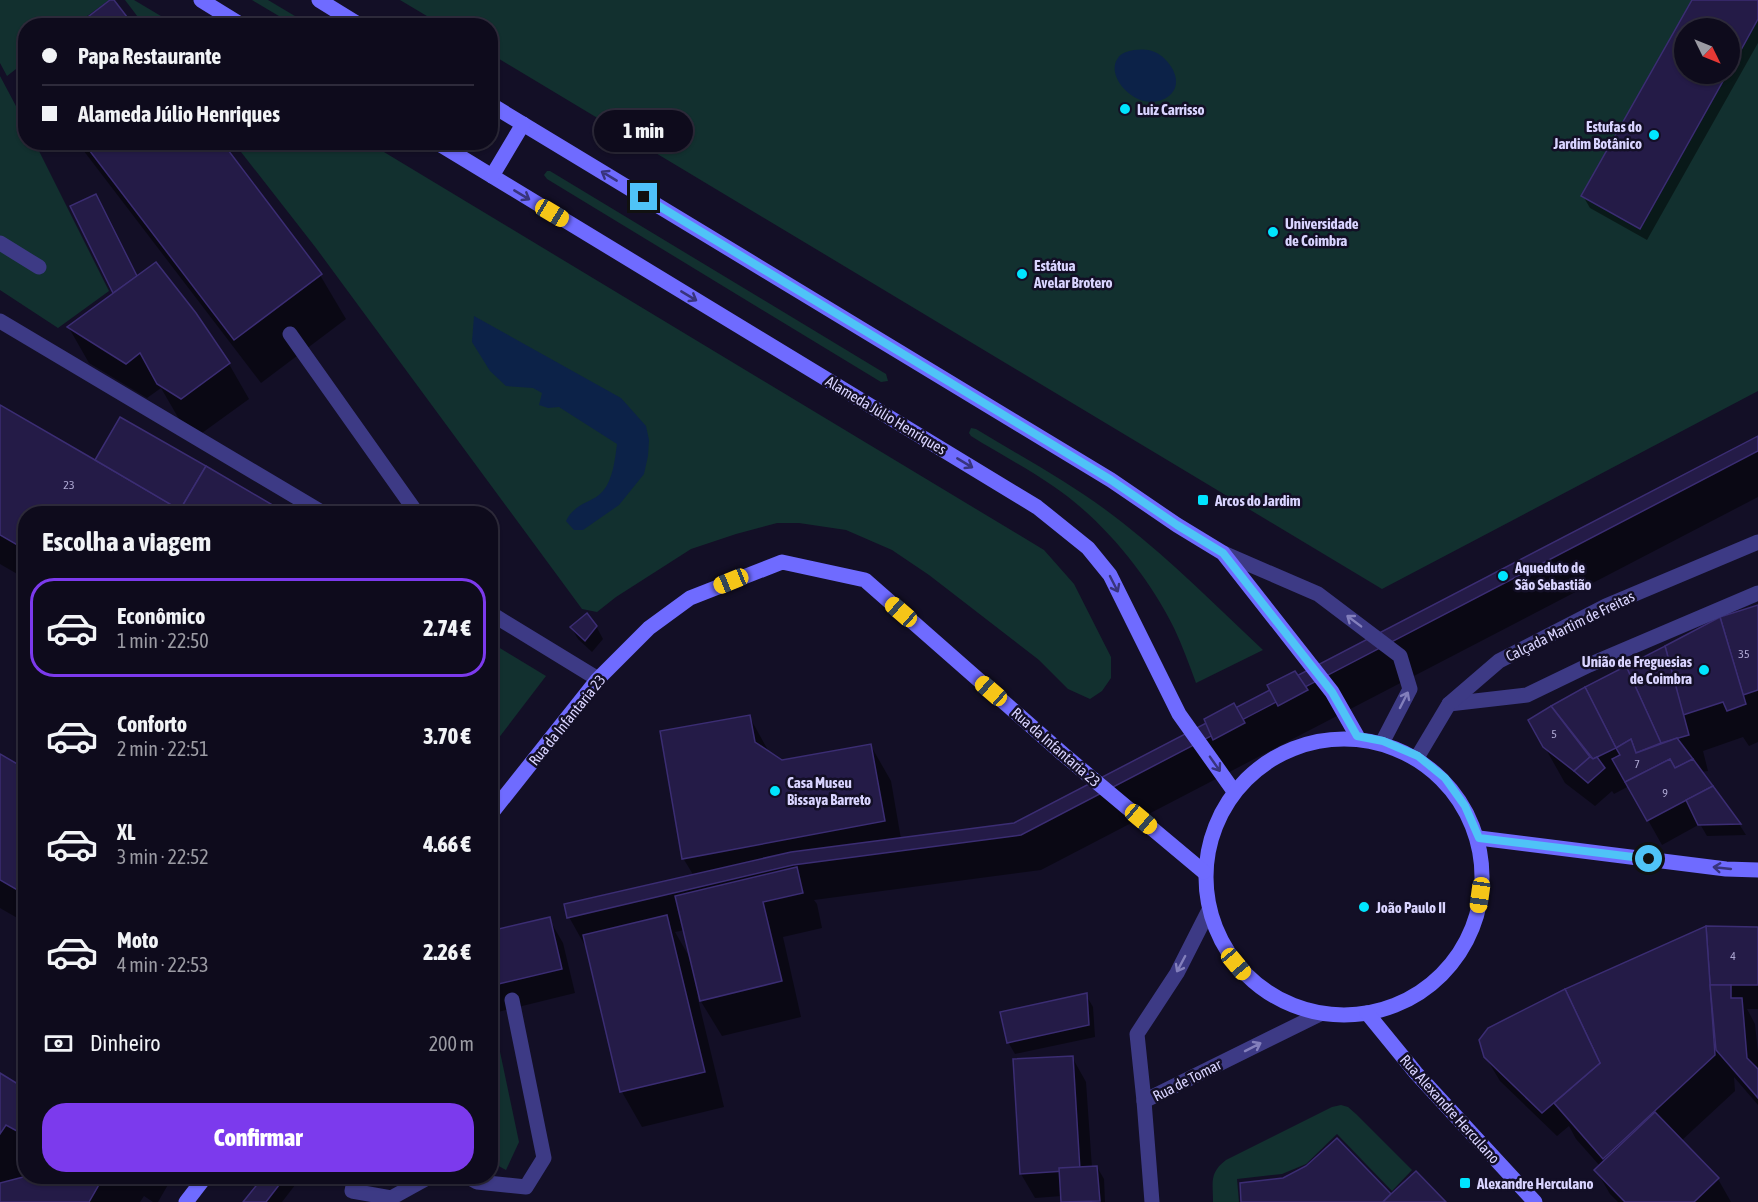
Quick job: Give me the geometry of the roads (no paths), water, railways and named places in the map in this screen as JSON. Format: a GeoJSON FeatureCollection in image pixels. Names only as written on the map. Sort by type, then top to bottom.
{"type":"FeatureCollection","features":[{"type":"Feature","properties":{"kind":"main road"},"geometry":{"type":"LineString","coordinates":[[201,0],[230,18]]}},
{"type":"Feature","properties":{"kind":"main road"},"geometry":{"type":"LineString","coordinates":[[319,0],[348,18]]}},
{"type":"Feature","properties":{"kind":"main road"},"geometry":{"type":"LineString","coordinates":[[498,109],[1101,474],[1223,553],[1332,692],[1357,736]]}},
{"type":"Feature","properties":{"kind":"main road"},"geometry":{"type":"LineString","coordinates":[[492,176],[523,124]]}},
{"type":"Feature","properties":{"kind":"main road","name":"Alameda Júlio Henriques"},"geometry":{"type":"LineString","coordinates":[[449,150],[1037,507],[1088,548],[1110,575],[1179,714],[1233,790]]}},
{"type":"Feature","properties":{"kind":"main road","name":"Rua da Infantaria 23"},"geometry":{"type":"LineString","coordinates":[[498,805],[598,679],[649,628],[690,598],[782,562],[865,580],[1063,754],[1203,872]]}},
{"type":"Feature","properties":{"kind":"main road"},"geometry":{"type":"LineString","coordinates":[[1357,736],[1383,741],[1418,756],[1445,778],[1465,806],[1479,838],[1483,876],[1478,914],[1462,949],[1437,980],[1413,996],[1405,1001],[1367,1013],[1320,1014],[1282,1002],[1249,980],[1224,949],[1208,912],[1203,872],[1212,828],[1233,790],[1273,764],[1313,745],[1357,736]]}},
{"type":"Feature","properties":{"kind":"main road"},"geometry":{"type":"LineString","coordinates":[[1479,838],[1726,869],[1758,870]]}},
{"type":"Feature","properties":{"kind":"main road","name":"Rua Alexandre Herculano"},"geometry":{"type":"LineString","coordinates":[[1367,1013],[1416,1073],[1535,1202]]}},
{"type":"Feature","properties":{"kind":"main road"},"geometry":{"type":"LineString","coordinates":[[186,1202],[200,1184]]}},
{"type":"Feature","properties":{"kind":"street"},"geometry":{"type":"LineString","coordinates":[[0,243],[39,267]]}},
{"type":"Feature","properties":{"kind":"street"},"geometry":{"type":"LineString","coordinates":[[0,321],[311,506]]}},
{"type":"Feature","properties":{"kind":"street"},"geometry":{"type":"LineString","coordinates":[[290,334],[412,506]]}},
{"type":"Feature","properties":{"kind":"street","name":"Calçada Martim de Freitas"},"geometry":{"type":"LineString","coordinates":[[1418,756],[1449,704],[1498,661],[1606,606],[1758,542]]}},
{"type":"Feature","properties":{"kind":"street"},"geometry":{"type":"LineString","coordinates":[[1223,553],[1318,594],[1400,656],[1410,689],[1383,741]]}},
{"type":"Feature","properties":{"kind":"street"},"geometry":{"type":"LineString","coordinates":[[1449,704],[1527,695],[1589,665],[1758,592]]}},
{"type":"Feature","properties":{"kind":"street"},"geometry":{"type":"LineString","coordinates":[[498,618],[598,679]]}},
{"type":"Feature","properties":{"kind":"street"},"geometry":{"type":"LineString","coordinates":[[1144,1101],[1137,1034],[1177,973],[1208,912]]}},
{"type":"Feature","properties":{"kind":"street"},"geometry":{"type":"LineString","coordinates":[[497,1184],[526,1187],[544,1158],[512,1000]]}},
{"type":"Feature","properties":{"kind":"street","name":"Rua de Tomar"},"geometry":{"type":"LineString","coordinates":[[1152,1202],[1144,1101],[1320,1014]]}},
{"type":"Feature","properties":{"kind":"street"},"geometry":{"type":"LineString","coordinates":[[353,1184],[352,1191],[391,1198],[416,1184]]}},
{"type":"Feature","properties":{"kind":"water"},"geometry":{"type":"Polygon","coordinates":[[[1134,50],[1154,52],[1167,61],[1176,79],[1174,91],[1169,96],[1158,101],[1147,102],[1127,92],[1120,84],[1115,66],[1118,58],[1134,50]]]}},
{"type":"Feature","properties":{"kind":"water"},"geometry":{"type":"Polygon","coordinates":[[[474,316],[621,398],[646,426],[649,440],[644,474],[619,505],[583,530],[574,530],[566,521],[574,510],[603,491],[613,469],[617,444],[559,407],[548,408],[539,405],[542,393],[533,388],[506,386],[490,371],[472,342],[474,316]]]}},
{"type":"Feature","properties":{"kind":"place","name":"Luiz Carrisso"},"geometry":{"type":"Point","coordinates":[1125,109]}},
{"type":"Feature","properties":{"kind":"place","name":"Estufas do Jardim Botânico"},"geometry":{"type":"Point","coordinates":[1654,135]}},
{"type":"Feature","properties":{"kind":"place","name":"Universidade de Coimbra"},"geometry":{"type":"Point","coordinates":[1273,232]}},
{"type":"Feature","properties":{"kind":"place","name":"Estátua Avelar Brotero"},"geometry":{"type":"Point","coordinates":[1022,274]}},
{"type":"Feature","properties":{"kind":"place","name":"Arcos do Jardim"},"geometry":{"type":"Point","coordinates":[1203,500]}},
{"type":"Feature","properties":{"kind":"place","name":"Aqueduto de São Sebastião"},"geometry":{"type":"Point","coordinates":[1503,576]}},
{"type":"Feature","properties":{"kind":"place","name":"União de Freguesias de Coimbra"},"geometry":{"type":"Point","coordinates":[1704,670]}},
{"type":"Feature","properties":{"kind":"place","name":"Casa Museu Bissaya Barreto"},"geometry":{"type":"Point","coordinates":[775,791]}},
{"type":"Feature","properties":{"kind":"place","name":"João Paulo II"},"geometry":{"type":"Point","coordinates":[1364,907]}},
{"type":"Feature","properties":{"kind":"place","name":"Alexandre Herculano"},"geometry":{"type":"Point","coordinates":[1465,1183]}}]}
